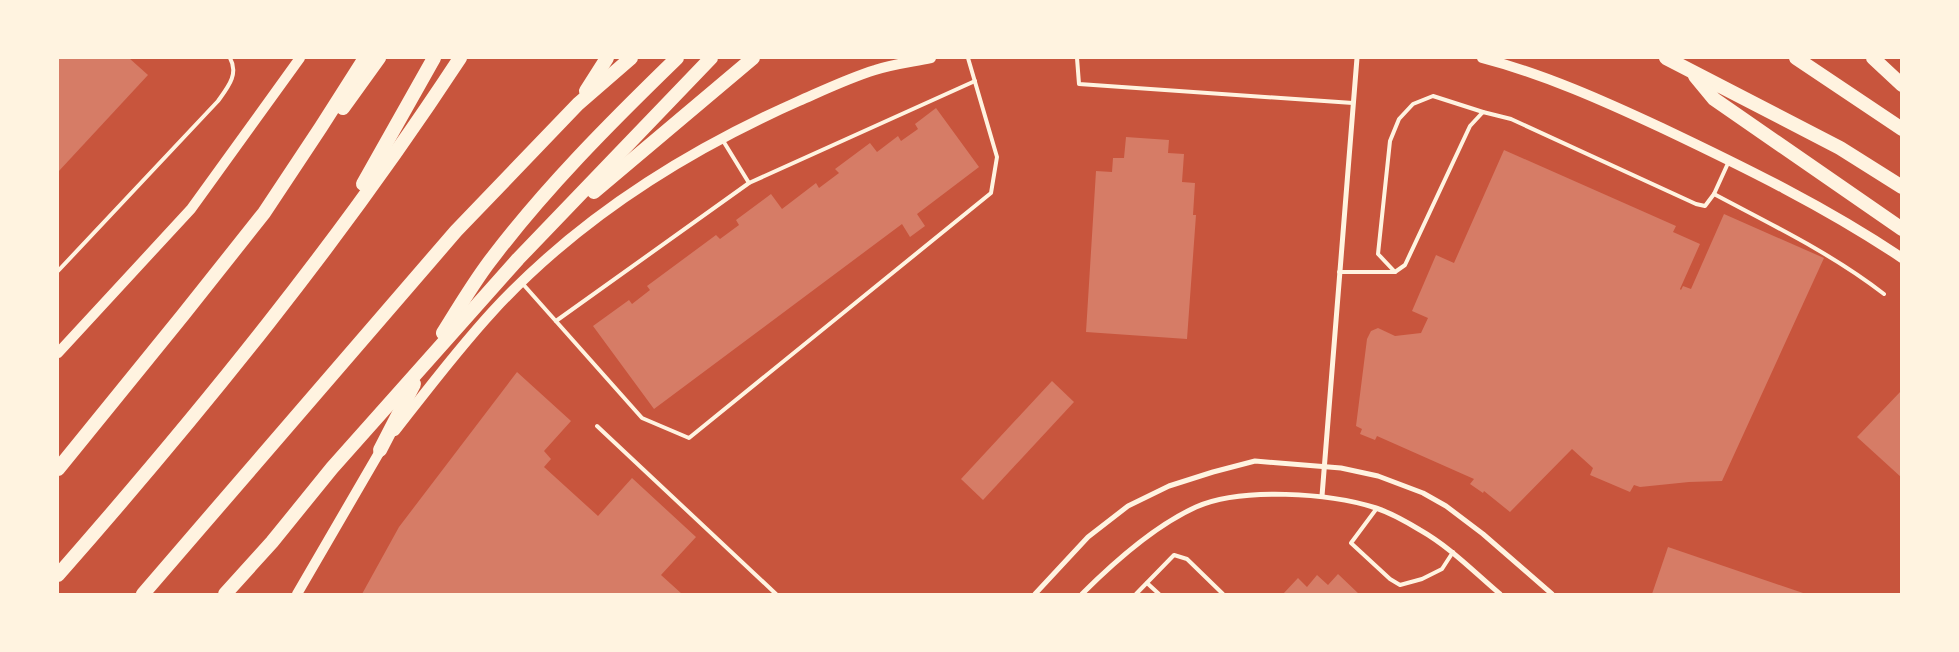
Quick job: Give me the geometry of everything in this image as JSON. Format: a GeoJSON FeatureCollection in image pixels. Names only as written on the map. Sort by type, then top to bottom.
{"type":"FeatureCollection","features":[{"type":"Feature","properties":{"kind":"highway"},"geometry":{"type":"LineString","coordinates":[[264,214],[365,58]]}},
{"type":"Feature","properties":{"kind":"highway"},"geometry":{"type":"LineString","coordinates":[[58,469],[264,214],[379,58]]}},
{"type":"Feature","properties":{"kind":"highway"},"geometry":{"type":"LineString","coordinates":[[328,246],[434,58]]}},
{"type":"Feature","properties":{"kind":"highway"},"geometry":{"type":"LineString","coordinates":[[58,575],[251,346],[328,246],[460,58]]}},
{"type":"Feature","properties":{"kind":"highway"},"geometry":{"type":"LineString","coordinates":[[578,104],[607,58]]}},
{"type":"Feature","properties":{"kind":"highway"},"geometry":{"type":"LineString","coordinates":[[144,594],[456,230],[578,104],[631,58]]}},
{"type":"Feature","properties":{"kind":"highway"},"geometry":{"type":"LineString","coordinates":[[380,450],[419,373],[486,266],[538,202],[592,142],[677,58]]}},
{"type":"Feature","properties":{"kind":"highway"},"geometry":{"type":"LineString","coordinates":[[225,594],[272,542],[332,468],[518,259],[711,58]]}},
{"type":"Feature","properties":{"kind":"highway"},"geometry":{"type":"LineString","coordinates":[[518,259],[630,160],[754,58]]}},
{"type":"Feature","properties":{"kind":"highway"},"geometry":{"type":"LineString","coordinates":[[1666,58],[1840,148],[1902,188]]}},
{"type":"Feature","properties":{"kind":"highway"},"geometry":{"type":"LineString","coordinates":[[1796,58],[1902,129]]}},
{"type":"Feature","properties":{"kind":"highway"},"geometry":{"type":"LineString","coordinates":[[1873,58],[1902,85]]}},
{"type":"Feature","properties":{"kind":"highway"},"geometry":{"type":"LineString","coordinates":[[1690,70],[1714,99],[1902,228]]}},
{"type":"Feature","properties":{"kind":"main road"},"geometry":{"type":"LineString","coordinates":[[58,353],[191,209],[300,58]]}},
{"type":"Feature","properties":{"kind":"main road"},"geometry":{"type":"LineString","coordinates":[[297,594],[380,450],[434,380],[493,311],[522,282],[589,222],[644,186],[757,120],[875,70],[931,58]]}},
{"type":"Feature","properties":{"kind":"main road"},"geometry":{"type":"LineString","coordinates":[[1482,58],[1554,81],[1616,107],[1729,160],[1817,206],[1902,258]]}},
{"type":"Feature","properties":{"kind":"street"},"geometry":{"type":"LineString","coordinates":[[1322,496],[1357,58]]}},
{"type":"Feature","properties":{"kind":"street"},"geometry":{"type":"LineString","coordinates":[[1035,594],[1088,537],[1128,506],[1169,486],[1255,461],[1341,468],[1378,476],[1423,493],[1446,506],[1483,534],[1552,594]]}},
{"type":"Feature","properties":{"kind":"street"},"geometry":{"type":"LineString","coordinates":[[1082,594],[1108,569],[1167,523],[1198,506],[1241,495],[1322,496],[1376,508],[1420,530],[1453,552],[1500,594]]}},
{"type":"Feature","properties":{"kind":"lane"},"geometry":{"type":"LineString","coordinates":[[58,271],[218,101],[229,86],[234,74],[230,58]]}},
{"type":"Feature","properties":{"kind":"lane"},"geometry":{"type":"LineString","coordinates":[[522,282],[642,418],[689,438],[991,193],[997,157],[968,58]]}},
{"type":"Feature","properties":{"kind":"lane"},"geometry":{"type":"LineString","coordinates":[[1077,58],[1078,84],[1353,103]]}},
{"type":"Feature","properties":{"kind":"lane"},"geometry":{"type":"LineString","coordinates":[[556,321],[749,183],[975,81]]}},
{"type":"Feature","properties":{"kind":"lane"},"geometry":{"type":"LineString","coordinates":[[1395,272],[1378,254],[1390,141],[1399,118],[1414,104],[1432,96],[1511,119],[1696,204],[1705,206],[1714,194],[1729,160]]}},
{"type":"Feature","properties":{"kind":"lane"},"geometry":{"type":"LineString","coordinates":[[1339,272],[1395,272],[1405,265],[1470,126],[1482,112]]}},
{"type":"Feature","properties":{"kind":"lane"},"geometry":{"type":"LineString","coordinates":[[722,139],[749,183]]}},
{"type":"Feature","properties":{"kind":"lane"},"geometry":{"type":"LineString","coordinates":[[1714,194],[1854,270],[1884,294]]}},
{"type":"Feature","properties":{"kind":"lane"},"geometry":{"type":"LineString","coordinates":[[597,426],[776,594]]}},
{"type":"Feature","properties":{"kind":"lane"},"geometry":{"type":"LineString","coordinates":[[1376,508],[1350,543],[1390,579],[1400,585],[1422,579],[1442,569],[1453,552]]}},
{"type":"Feature","properties":{"kind":"lane"},"geometry":{"type":"LineString","coordinates":[[1136,594],[1174,555],[1187,559],[1223,594]]}},
{"type":"Feature","properties":{"kind":"lane"},"geometry":{"type":"LineString","coordinates":[[1147,583],[1159,594]]}},
{"type":"Feature","properties":{"kind":"building"},"geometry":{"type":"Polygon","coordinates":[[[58,58],[129,58],[148,75],[58,172],[58,58]]]}},
{"type":"Feature","properties":{"kind":"building"},"geometry":{"type":"Polygon","coordinates":[[[936,108],[979,167],[917,214],[925,226],[910,237],[902,224],[654,409],[593,326],[629,300],[632,304],[650,290],[647,286],[716,235],[720,239],[739,225],[736,220],[771,194],[782,209],[816,183],[819,188],[839,173],[835,169],[870,143],[877,152],[898,136],[901,141],[918,129],[915,124],[936,108]]]}},
{"type":"Feature","properties":{"kind":"building"},"geometry":{"type":"Polygon","coordinates":[[[1126,137],[1169,140],[1168,153],[1184,154],[1182,182],[1195,183],[1193,215],[1196,215],[1187,339],[1086,332],[1096,171],[1112,172],[1113,158],[1124,158],[1126,137]]]}},
{"type":"Feature","properties":{"kind":"building"},"geometry":{"type":"Polygon","coordinates":[[[1504,150],[1676,226],[1673,232],[1700,244],[1681,290],[1683,286],[1691,289],[1724,214],[1824,258],[1722,481],[1640,487],[1634,485],[1630,492],[1590,475],[1593,468],[1572,449],[1510,512],[1484,491],[1483,493],[1470,484],[1474,479],[1377,436],[1375,440],[1360,434],[1362,429],[1356,426],[1367,339],[1371,331],[1378,328],[1395,336],[1421,333],[1428,318],[1412,311],[1436,255],[1454,263],[1504,150]]]}},
{"type":"Feature","properties":{"kind":"building"},"geometry":{"type":"Polygon","coordinates":[[[517,372],[571,421],[544,451],[551,459],[544,467],[598,516],[632,478],[696,537],[661,575],[682,594],[362,594],[399,527],[517,372]]]}},
{"type":"Feature","properties":{"kind":"building"},"geometry":{"type":"Polygon","coordinates":[[[1052,381],[1074,402],[983,500],[961,479],[1052,381]]]}},
{"type":"Feature","properties":{"kind":"building"},"geometry":{"type":"Polygon","coordinates":[[[1902,390],[1902,478],[1857,437],[1902,390]]]}},
{"type":"Feature","properties":{"kind":"building"},"geometry":{"type":"Polygon","coordinates":[[[1668,547],[1806,594],[1652,594],[1668,547]]]}},
{"type":"Feature","properties":{"kind":"building"},"geometry":{"type":"Polygon","coordinates":[[[1338,574],[1359,594],[1283,594],[1298,578],[1307,587],[1317,575],[1328,585],[1338,574]]]}}]}
